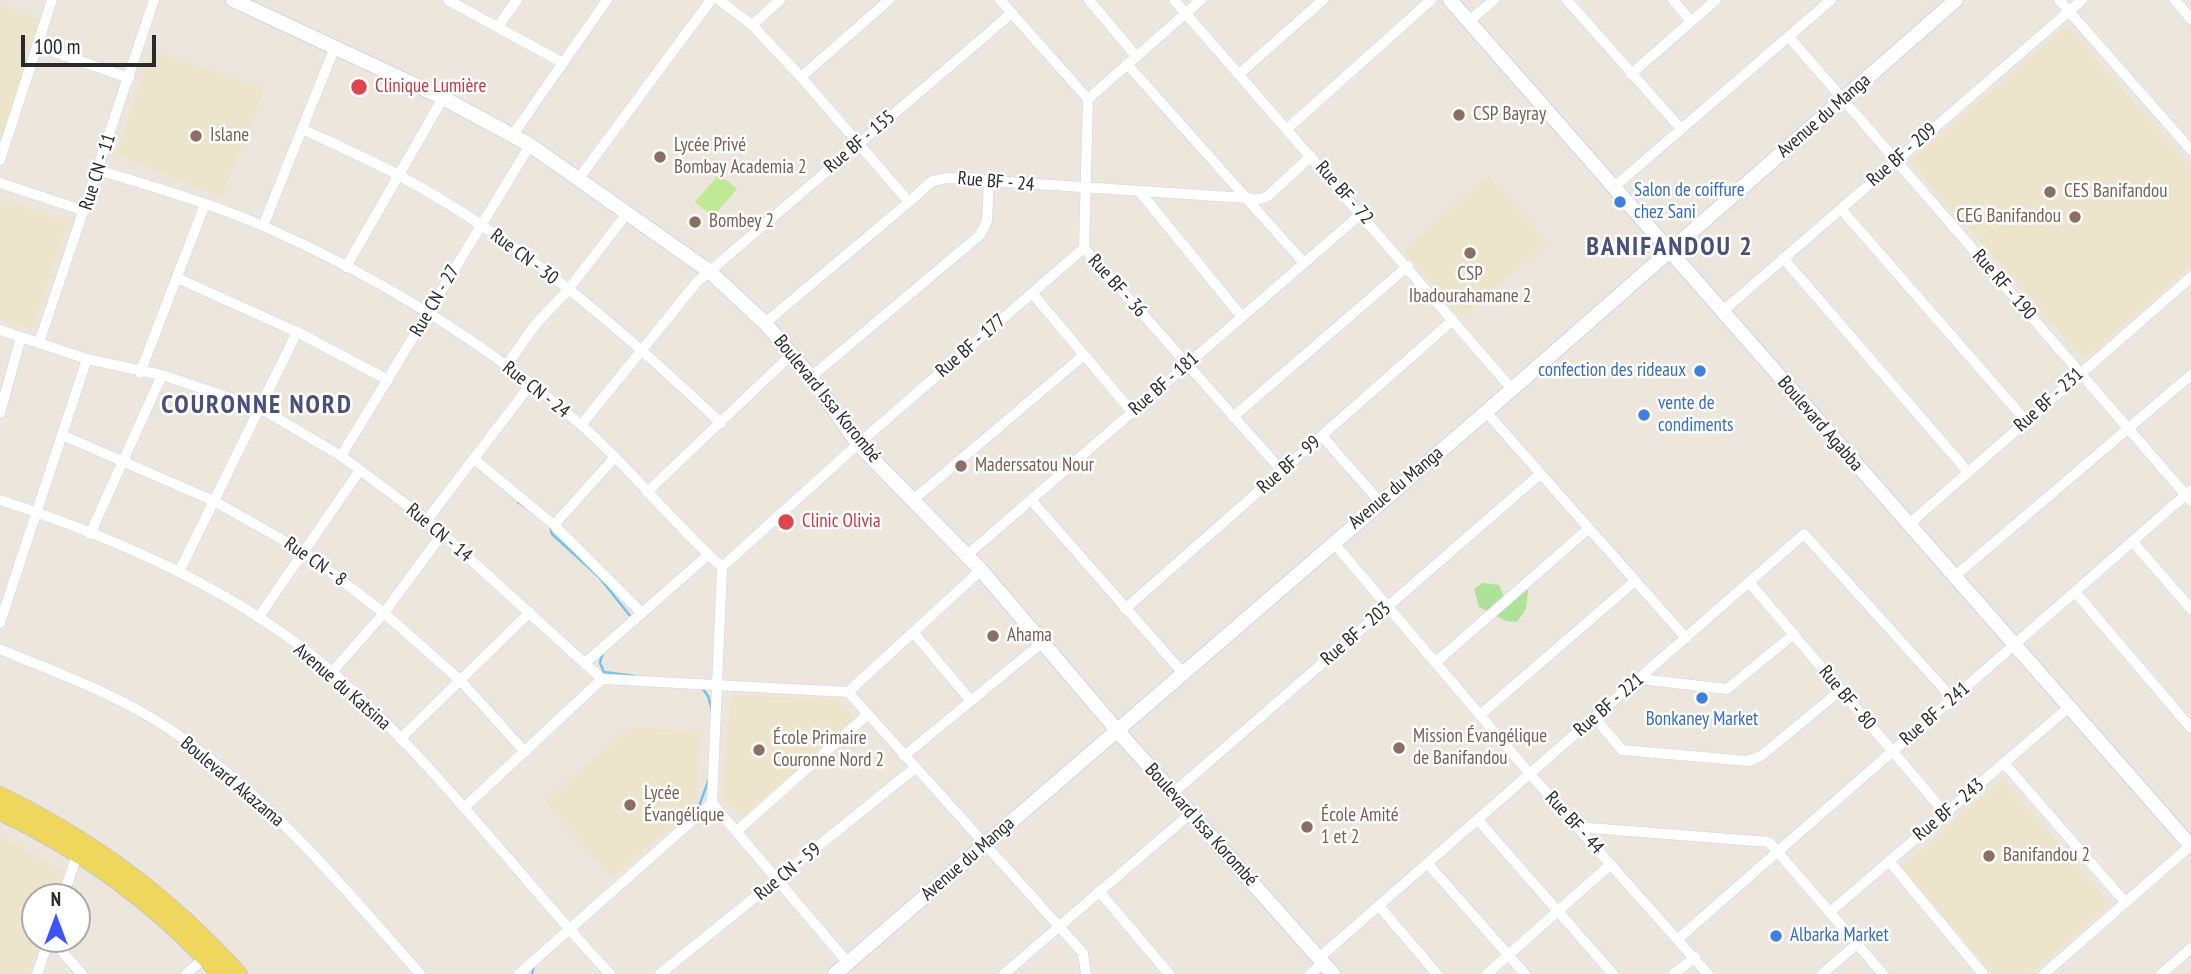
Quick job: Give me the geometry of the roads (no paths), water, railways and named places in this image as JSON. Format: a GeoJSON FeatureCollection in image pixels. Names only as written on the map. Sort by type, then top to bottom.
{"type":"FeatureCollection","features":[{"type":"Feature","properties":{"kind":"main road"},"geometry":{"type":"LineString","coordinates":[[0,795],[84,839],[154,890],[210,953],[219,974]]}},
{"type":"Feature","properties":{"kind":"main road"},"geometry":{"type":"LineString","coordinates":[[0,812],[78,852],[239,974]]}},
{"type":"Feature","properties":{"kind":"street"},"geometry":{"type":"LineString","coordinates":[[0,160],[52,0]]}},
{"type":"Feature","properties":{"kind":"street","name":"Rue CN - 11"},"geometry":{"type":"LineString","coordinates":[[39,343],[155,0]]}},
{"type":"Feature","properties":{"kind":"street","name":"Boulevard Issa Korombé"},"geometry":{"type":"LineString","coordinates":[[233,0],[443,98],[530,145],[709,271],[765,323],[811,377],[858,444],[981,570],[1116,729],[1325,965]]}},
{"type":"Feature","properties":{"kind":"street"},"geometry":{"type":"LineString","coordinates":[[448,0],[499,25],[563,63]]}},
{"type":"Feature","properties":{"kind":"street"},"geometry":{"type":"LineString","coordinates":[[499,25],[517,0]]}},
{"type":"Feature","properties":{"kind":"street"},"geometry":{"type":"LineString","coordinates":[[512,136],[607,0]]}},
{"type":"Feature","properties":{"kind":"street"},"geometry":{"type":"LineString","coordinates":[[579,178],[711,0]]}},
{"type":"Feature","properties":{"kind":"street"},"geometry":{"type":"LineString","coordinates":[[719,0],[752,25],[801,77],[860,142],[909,202]]}},
{"type":"Feature","properties":{"kind":"street"},"geometry":{"type":"LineString","coordinates":[[752,25],[780,0]]}},
{"type":"Feature","properties":{"kind":"street"},"geometry":{"type":"LineString","coordinates":[[801,77],[889,0]]}},
{"type":"Feature","properties":{"kind":"street"},"geometry":{"type":"LineString","coordinates":[[1000,0],[1088,99],[1200,0]]}},
{"type":"Feature","properties":{"kind":"street"},"geometry":{"type":"LineString","coordinates":[[1089,0],[1136,56]]}},
{"type":"Feature","properties":{"kind":"street","name":"Rue BF - 72"},"geometry":{"type":"LineString","coordinates":[[1174,0],[1362,213],[1511,388]]}},
{"type":"Feature","properties":{"kind":"street"},"geometry":{"type":"LineString","coordinates":[[1239,74],[1323,0]]}},
{"type":"Feature","properties":{"kind":"street"},"geometry":{"type":"LineString","coordinates":[[1287,128],[1431,0]]}},
{"type":"Feature","properties":{"kind":"street","name":"Boulevard Agabba"},"geometry":{"type":"LineString","coordinates":[[1450,0],[1670,248],[2068,708],[2191,845]]}},
{"type":"Feature","properties":{"kind":"street"},"geometry":{"type":"LineString","coordinates":[[1469,22],[1494,0]]}},
{"type":"Feature","properties":{"kind":"street"},"geometry":{"type":"LineString","coordinates":[[1567,0],[1681,129]]}},
{"type":"Feature","properties":{"kind":"street"},"geometry":{"type":"LineString","coordinates":[[1673,0],[1691,21]]}},
{"type":"Feature","properties":{"kind":"street"},"geometry":{"type":"LineString","coordinates":[[1631,74],[1716,0]]}},
{"type":"Feature","properties":{"kind":"street"},"geometry":{"type":"LineString","coordinates":[[1614,187],[1831,0]]}},
{"type":"Feature","properties":{"kind":"street","name":"Avenue du Manga"},"geometry":{"type":"LineString","coordinates":[[835,974],[1486,412],[1956,0]]}},
{"type":"Feature","properties":{"kind":"street"},"geometry":{"type":"LineString","coordinates":[[2059,0],[2191,150]]}},
{"type":"Feature","properties":{"kind":"street","name":"Rue BF - 209"},"geometry":{"type":"LineString","coordinates":[[1723,311],[2082,0]]}},
{"type":"Feature","properties":{"kind":"street"},"geometry":{"type":"LineString","coordinates":[[2175,0],[2191,19]]}},
{"type":"Feature","properties":{"kind":"street","name":"Rue BF - 155"},"geometry":{"type":"LineString","coordinates":[[581,425],[685,293],[1012,13]]}},
{"type":"Feature","properties":{"kind":"street","name":"Rue RF - 190"},"geometry":{"type":"LineString","coordinates":[[1789,37],[2189,495]]}},
{"type":"Feature","properties":{"kind":"street"},"geometry":{"type":"LineString","coordinates":[[37,46],[129,78]]}},
{"type":"Feature","properties":{"kind":"street"},"geometry":{"type":"LineString","coordinates":[[263,226],[335,47]]}},
{"type":"Feature","properties":{"kind":"street"},"geometry":{"type":"LineString","coordinates":[[1127,64],[1304,263]]}},
{"type":"Feature","properties":{"kind":"street"},"geometry":{"type":"LineString","coordinates":[[346,267],[443,98]]}},
{"type":"Feature","properties":{"kind":"street","name":"Rue BF - 36"},"geometry":{"type":"LineString","coordinates":[[1088,99],[1084,248],[1282,471]]}},
{"type":"Feature","properties":{"kind":"street","name":"Rue CN - 30"},"geometry":{"type":"LineString","coordinates":[[302,129],[399,175],[479,224],[642,348],[721,423]]}},
{"type":"Feature","properties":{"kind":"street","name":"Rue CN - 27"},"geometry":{"type":"LineString","coordinates":[[341,456],[429,314],[479,224],[530,145]]}},
{"type":"Feature","properties":{"kind":"street","name":"Rue BF - 24"},"geometry":{"type":"LineString","coordinates":[[765,323],[932,181],[940,178],[1249,199],[1268,196],[1311,156]]}},
{"type":"Feature","properties":{"kind":"street","name":"Rue CN - 24"},"geometry":{"type":"LineString","coordinates":[[98,170],[205,204],[263,226],[346,267],[429,314],[506,366],[581,425],[722,567]]}},
{"type":"Feature","properties":{"kind":"street"},"geometry":{"type":"LineString","coordinates":[[811,377],[980,236],[987,221],[989,182]]}},
{"type":"Feature","properties":{"kind":"street"},"geometry":{"type":"LineString","coordinates":[[0,183],[85,211]]}},
{"type":"Feature","properties":{"kind":"street"},"geometry":{"type":"LineString","coordinates":[[1140,192],[1242,317]]}},
{"type":"Feature","properties":{"kind":"street"},"geometry":{"type":"LineString","coordinates":[[140,373],[205,204]]}},
{"type":"Feature","properties":{"kind":"street"},"geometry":{"type":"LineString","coordinates":[[1840,209],[2026,422]]}},
{"type":"Feature","properties":{"kind":"street"},"geometry":{"type":"LineString","coordinates":[[506,366],[543,315],[568,290],[628,212]]}},
{"type":"Feature","properties":{"kind":"street","name":"Rue BF - 181"},"geometry":{"type":"LineString","coordinates":[[966,556],[1362,213]]}},
{"type":"Feature","properties":{"kind":"street","name":"Rue BF - 177"},"geometry":{"type":"LineString","coordinates":[[722,567],[858,444],[1084,248]]}},
{"type":"Feature","properties":{"kind":"street"},"geometry":{"type":"LineString","coordinates":[[1783,258],[1968,472]]}},
{"type":"Feature","properties":{"kind":"street"},"geometry":{"type":"LineString","coordinates":[[1233,417],[1408,266]]}},
{"type":"Feature","properties":{"kind":"street","name":"Rue BF - 231"},"geometry":{"type":"LineString","coordinates":[[1908,524],[2191,277]]}},
{"type":"Feature","properties":{"kind":"street"},"geometry":{"type":"LineString","coordinates":[[177,278],[297,332],[388,380]]}},
{"type":"Feature","properties":{"kind":"street"},"geometry":{"type":"LineString","coordinates":[[1032,293],[1132,412]]}},
{"type":"Feature","properties":{"kind":"street","name":"Rue BF - 99"},"geometry":{"type":"LineString","coordinates":[[1125,608],[1453,320]]}},
{"type":"Feature","properties":{"kind":"street","name":"Rue CN - 14"},"geometry":{"type":"LineString","coordinates":[[0,330],[87,359],[140,373],[162,375],[260,408],[341,456],[427,520],[603,679]]}},
{"type":"Feature","properties":{"kind":"street"},"geometry":{"type":"LineString","coordinates":[[178,572],[297,332]]}},
{"type":"Feature","properties":{"kind":"street"},"geometry":{"type":"LineString","coordinates":[[0,413],[21,337]]}},
{"type":"Feature","properties":{"kind":"street"},"geometry":{"type":"LineString","coordinates":[[647,492],[792,354]]}},
{"type":"Feature","properties":{"kind":"street"},"geometry":{"type":"LineString","coordinates":[[913,500],[1084,355]]}},
{"type":"Feature","properties":{"kind":"street"},"geometry":{"type":"LineString","coordinates":[[0,623],[87,359]]}},
{"type":"Feature","properties":{"kind":"street"},"geometry":{"type":"LineString","coordinates":[[90,534],[162,375]]}},
{"type":"Feature","properties":{"kind":"street"},"geometry":{"type":"LineString","coordinates":[[1955,576],[2191,375]]}},
{"type":"Feature","properties":{"kind":"street"},"geometry":{"type":"LineString","coordinates":[[427,520],[530,385]]}},
{"type":"Feature","properties":{"kind":"street"},"geometry":{"type":"LineString","coordinates":[[1486,412],[1686,638]]}},
{"type":"Feature","properties":{"kind":"street","name":"Rue CN - 8"},"geometry":{"type":"LineString","coordinates":[[62,435],[214,501],[304,552],[384,613],[461,681],[525,752]]}},
{"type":"Feature","properties":{"kind":"street"},"geometry":{"type":"LineString","coordinates":[[1322,436],[1380,502]]}},
{"type":"Feature","properties":{"kind":"street"},"geometry":{"type":"LineString","coordinates":[[554,525],[615,457]]}},
{"type":"Feature","properties":{"kind":"street"},"geometry":{"type":"LineString","coordinates":[[474,459],[554,525],[641,612]]}},
{"type":"Feature","properties":{"kind":"street"},"geometry":{"type":"LineString","coordinates":[[258,618],[360,470]]}},
{"type":"Feature","properties":{"kind":"street","name":"Rue BF - 203"},"geometry":{"type":"LineString","coordinates":[[1173,793],[1539,475]]}},
{"type":"Feature","properties":{"kind":"street","name":"Rue BF - 241"},"geometry":{"type":"LineString","coordinates":[[1679,939],[2132,541],[2189,495]]}},
{"type":"Feature","properties":{"kind":"street","name":"Avenue du Katsina"},"geometry":{"type":"LineString","coordinates":[[0,500],[37,512],[178,572],[258,618],[332,672],[466,806],[569,930],[610,974]]}},
{"type":"Feature","properties":{"kind":"street"},"geometry":{"type":"LineString","coordinates":[[1031,500],[1182,672]]}},
{"type":"Feature","properties":{"kind":"street"},"geometry":{"type":"LineString","coordinates":[[1435,663],[1588,529]]}},
{"type":"Feature","properties":{"kind":"street"},"geometry":{"type":"LineString","coordinates":[[332,672],[384,613],[442,534]]}},
{"type":"Feature","properties":{"kind":"street","name":"Rue BF - 221"},"geometry":{"type":"LineString","coordinates":[[1310,974],[1325,965],[1379,906],[1804,534],[1953,699]]}},
{"type":"Feature","properties":{"kind":"street"},"geometry":{"type":"LineString","coordinates":[[2132,541],[2191,609]]}},
{"type":"Feature","properties":{"kind":"street","name":"Rue BF - 44"},"geometry":{"type":"LineString","coordinates":[[1333,542],[1530,774],[1708,974]]}},
{"type":"Feature","properties":{"kind":"street"},"geometry":{"type":"LineString","coordinates":[[585,663],[708,555]]}},
{"type":"Feature","properties":{"kind":"street"},"geometry":{"type":"LineString","coordinates":[[519,974],[712,803],[722,567]]}},
{"type":"Feature","properties":{"kind":"street"},"geometry":{"type":"LineString","coordinates":[[848,692],[981,570]]}},
{"type":"Feature","properties":{"kind":"street"},"geometry":{"type":"LineString","coordinates":[[1480,715],[1634,581]]}},
{"type":"Feature","properties":{"kind":"street","name":"Rue BF - 80"},"geometry":{"type":"LineString","coordinates":[[1749,582],[1945,813]]}},
{"type":"Feature","properties":{"kind":"street"},"geometry":{"type":"LineString","coordinates":[[2075,592],[2191,728]]}},
{"type":"Feature","properties":{"kind":"street"},"geometry":{"type":"LineString","coordinates":[[400,739],[530,612]]}},
{"type":"Feature","properties":{"kind":"street"},"geometry":{"type":"LineString","coordinates":[[913,632],[971,701]]}},
{"type":"Feature","properties":{"kind":"street"},"geometry":{"type":"LineString","coordinates":[[1639,679],[1727,689],[1794,634]]}},
{"type":"Feature","properties":{"kind":"street"},"geometry":{"type":"LineString","coordinates":[[904,756],[1044,641]]}},
{"type":"Feature","properties":{"kind":"street","name":"Boulevard Akazama"},"geometry":{"type":"LineString","coordinates":[[0,649],[98,690],[158,722],[213,761],[311,849],[420,974]]}},
{"type":"Feature","properties":{"kind":"street"},"geometry":{"type":"LineString","coordinates":[[466,806],[603,679],[719,683],[848,692],[1083,953],[1086,974]]}},
{"type":"Feature","properties":{"kind":"street"},"geometry":{"type":"LineString","coordinates":[[1595,718],[1622,750],[1748,761],[1761,756],[1841,690]]}},
{"type":"Feature","properties":{"kind":"street","name":"Rue BF - 243"},"geometry":{"type":"LineString","coordinates":[[1830,912],[2068,708]]}},
{"type":"Feature","properties":{"kind":"street"},"geometry":{"type":"LineString","coordinates":[[738,830],[867,715]]}},
{"type":"Feature","properties":{"kind":"street"},"geometry":{"type":"LineString","coordinates":[[2004,763],[2125,902]]}},
{"type":"Feature","properties":{"kind":"street","name":"Rue CN - 59"},"geometry":{"type":"LineString","coordinates":[[660,974],[915,768]]}},
{"type":"Feature","properties":{"kind":"street"},"geometry":{"type":"LineString","coordinates":[[712,803],[738,830],[848,962]]}},
{"type":"Feature","properties":{"kind":"street"},"geometry":{"type":"LineString","coordinates":[[1004,974],[1191,813]]}},
{"type":"Feature","properties":{"kind":"street"},"geometry":{"type":"LineString","coordinates":[[1478,820],[1613,974]]}},
{"type":"Feature","properties":{"kind":"street"},"geometry":{"type":"LineString","coordinates":[[1577,827],[1769,842],[1883,974]]}},
{"type":"Feature","properties":{"kind":"street"},"geometry":{"type":"LineString","coordinates":[[2044,974],[2191,845]]}},
{"type":"Feature","properties":{"kind":"street"},"geometry":{"type":"LineString","coordinates":[[68,883],[78,852]]}},
{"type":"Feature","properties":{"kind":"street"},"geometry":{"type":"LineString","coordinates":[[1888,861],[1983,974]]}},
{"type":"Feature","properties":{"kind":"street"},"geometry":{"type":"LineString","coordinates":[[1428,864],[1525,974]]}},
{"type":"Feature","properties":{"kind":"street"},"geometry":{"type":"LineString","coordinates":[[1487,974],[1611,864]]}},
{"type":"Feature","properties":{"kind":"street"},"geometry":{"type":"LineString","coordinates":[[1099,891],[1169,974]]}},
{"type":"Feature","properties":{"kind":"street"},"geometry":{"type":"LineString","coordinates":[[1379,906],[1437,974]]}},
{"type":"Feature","properties":{"kind":"street"},"geometry":{"type":"LineString","coordinates":[[1822,974],[1857,944]]}},
{"type":"Feature","properties":{"kind":"street"},"geometry":{"type":"LineString","coordinates":[[2161,974],[2191,948]]}},
{"type":"Feature","properties":{"kind":"street"},"geometry":{"type":"LineString","coordinates":[[37,974],[45,953]]}},
{"type":"Feature","properties":{"kind":"street"},"geometry":{"type":"LineString","coordinates":[[63,953],[82,974]]}},
{"type":"Feature","properties":{"kind":"street"},"geometry":{"type":"LineString","coordinates":[[186,974],[210,953]]}},
{"type":"Feature","properties":{"kind":"street"},"geometry":{"type":"LineString","coordinates":[[1674,974],[1695,957]]}},
{"type":"Feature","properties":{"kind":"waterway"},"geometry":{"type":"LineString","coordinates":[[518,502],[532,512]]}},
{"type":"Feature","properties":{"kind":"waterway"},"geometry":{"type":"LineString","coordinates":[[550,527],[552,534],[599,577],[631,617]]}},
{"type":"Feature","properties":{"kind":"waterway"},"geometry":{"type":"LineString","coordinates":[[603,652],[600,663],[604,672],[635,676]]}},
{"type":"Feature","properties":{"kind":"waterway"},"geometry":{"type":"LineString","coordinates":[[702,688],[708,696],[712,710]]}},
{"type":"Feature","properties":{"kind":"waterway"},"geometry":{"type":"LineString","coordinates":[[698,809],[709,779]]}},
{"type":"Feature","properties":{"kind":"waterway"},"geometry":{"type":"LineString","coordinates":[[532,974],[534,966]]}},
{"type":"Feature","properties":{"kind":"place","name":"Clinique Lumière"},"geometry":{"type":"Point","coordinates":[359,87]}},
{"type":"Feature","properties":{"kind":"place","name":"CSP Bayray"},"geometry":{"type":"Point","coordinates":[1459,115]}},
{"type":"Feature","properties":{"kind":"place","name":"Islane"},"geometry":{"type":"Point","coordinates":[196,136]}},
{"type":"Feature","properties":{"kind":"place","name":"Lycée Privé Bombay Academia 2"},"geometry":{"type":"Point","coordinates":[660,157]}},
{"type":"Feature","properties":{"kind":"place","name":"CES Banifandou"},"geometry":{"type":"Point","coordinates":[2050,192]}},
{"type":"Feature","properties":{"kind":"place","name":"Salon de coiffure chez Sani"},"geometry":{"type":"Point","coordinates":[1620,202]}},
{"type":"Feature","properties":{"kind":"place","name":"CEG Banifandou"},"geometry":{"type":"Point","coordinates":[2075,217]}},
{"type":"Feature","properties":{"kind":"place","name":"Bombey 2"},"geometry":{"type":"Point","coordinates":[695,222]}},
{"type":"Feature","properties":{"kind":"place","name":"CSP Ibadourahamane 2"},"geometry":{"type":"Point","coordinates":[1470,253]}},
{"type":"Feature","properties":{"kind":"place","name":"confection des rideaux"},"geometry":{"type":"Point","coordinates":[1700,371]}},
{"type":"Feature","properties":{"kind":"place","name":"vente de condiments"},"geometry":{"type":"Point","coordinates":[1644,415]}},
{"type":"Feature","properties":{"kind":"place","name":"Maderssatou Nour"},"geometry":{"type":"Point","coordinates":[961,466]}},
{"type":"Feature","properties":{"kind":"place","name":"Clinic Olivia"},"geometry":{"type":"Point","coordinates":[786,522]}},
{"type":"Feature","properties":{"kind":"place","name":"Ahama"},"geometry":{"type":"Point","coordinates":[993,636]}},
{"type":"Feature","properties":{"kind":"place","name":"Bonkaney Market"},"geometry":{"type":"Point","coordinates":[1702,698]}},
{"type":"Feature","properties":{"kind":"place","name":"Mission Évangélique de Banifandou"},"geometry":{"type":"Point","coordinates":[1399,748]}},
{"type":"Feature","properties":{"kind":"place","name":"École Primaire Couronne Nord 2"},"geometry":{"type":"Point","coordinates":[759,750]}},
{"type":"Feature","properties":{"kind":"place","name":"Lycée Évangélique"},"geometry":{"type":"Point","coordinates":[630,805]}},
{"type":"Feature","properties":{"kind":"place","name":"École Amité 1 et 2"},"geometry":{"type":"Point","coordinates":[1307,827]}},
{"type":"Feature","properties":{"kind":"place","name":"Banifandou 2"},"geometry":{"type":"Point","coordinates":[1989,856]}},
{"type":"Feature","properties":{"kind":"place","name":"Albarka Market"},"geometry":{"type":"Point","coordinates":[1776,936]}},
{"type":"Feature","properties":{"kind":"district","name":"BANIFANDOU 2"},"geometry":{"type":"Point","coordinates":[1670,248]}},
{"type":"Feature","properties":{"kind":"district","name":"COURONNE NORD"},"geometry":{"type":"Point","coordinates":[257,406]}}]}
